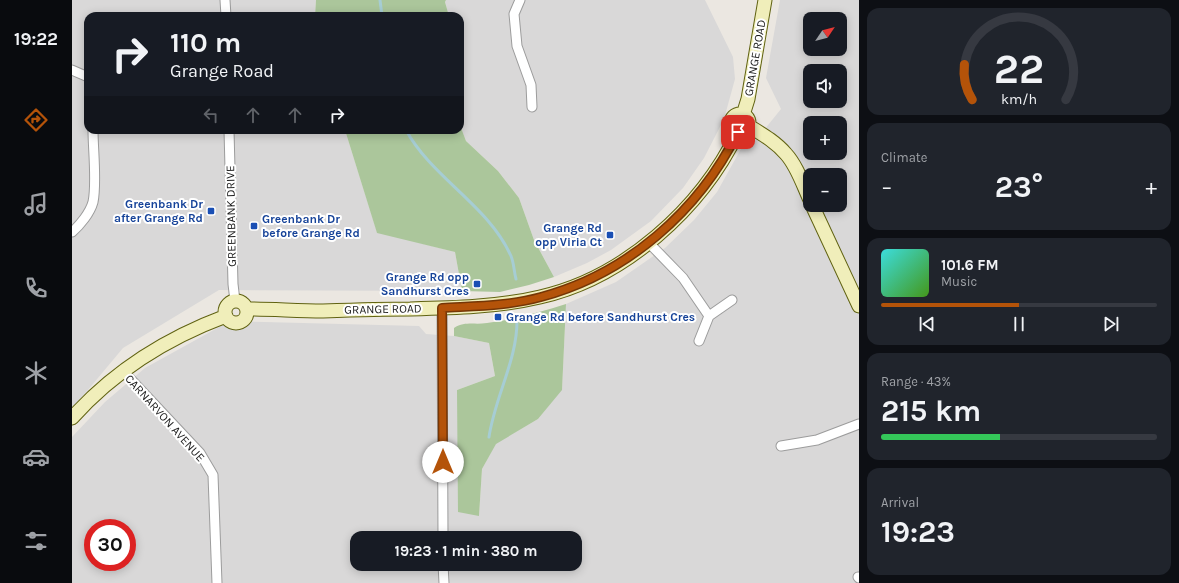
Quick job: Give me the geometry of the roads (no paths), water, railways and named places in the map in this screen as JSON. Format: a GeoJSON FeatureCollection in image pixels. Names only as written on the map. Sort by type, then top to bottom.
{"type":"FeatureCollection","features":[{"type":"Feature","properties":{"kind":"street"},"geometry":{"type":"LineString","coordinates":[[226,0],[226,12]]}},
{"type":"Feature","properties":{"kind":"street"},"geometry":{"type":"LineString","coordinates":[[520,0],[514,14],[516,46],[531,85],[532,107]]}},
{"type":"Feature","properties":{"kind":"street","name":"GRANGE ROAD"},"geometry":{"type":"LineString","coordinates":[[247,309],[321,311],[442,308],[505,304],[541,297],[572,286],[613,267],[649,243],[674,220],[694,198],[728,153],[744,124],[765,0]]}},
{"type":"Feature","properties":{"kind":"street"},"geometry":{"type":"LineString","coordinates":[[72,70],[84,74]]}},
{"type":"Feature","properties":{"kind":"street"},"geometry":{"type":"LineString","coordinates":[[744,124],[775,144],[786,154],[803,185]]}},
{"type":"Feature","properties":{"kind":"street"},"geometry":{"type":"LineString","coordinates":[[72,232],[84,219],[92,202],[94,179],[93,134]]}},
{"type":"Feature","properties":{"kind":"street","name":"GREENBANK DRIVE"},"geometry":{"type":"LineString","coordinates":[[229,134],[233,284],[235,301]]}},
{"type":"Feature","properties":{"kind":"street"},"geometry":{"type":"LineString","coordinates":[[815,212],[859,306]]}},
{"type":"Feature","properties":{"kind":"street"},"geometry":{"type":"LineString","coordinates":[[649,243],[683,278],[709,316]]}},
{"type":"Feature","properties":{"kind":"street"},"geometry":{"type":"LineString","coordinates":[[699,341],[709,316],[732,300]]}},
{"type":"Feature","properties":{"kind":"street"},"geometry":{"type":"LineString","coordinates":[[235,301],[242,302],[247,309],[246,317],[239,323],[231,322],[226,316],[225,310],[227,306],[235,301]]}},
{"type":"Feature","properties":{"kind":"street"},"geometry":{"type":"LineString","coordinates":[[442,308],[443,531]]}},
{"type":"Feature","properties":{"kind":"street"},"geometry":{"type":"LineString","coordinates":[[72,418],[82,407],[123,371],[137,361],[171,340],[226,316]]}},
{"type":"Feature","properties":{"kind":"street","name":"CARNARVON AVENUE"},"geometry":{"type":"LineString","coordinates":[[123,371],[200,453],[213,475],[217,583]]}},
{"type":"Feature","properties":{"kind":"street"},"geometry":{"type":"LineString","coordinates":[[781,446],[816,440],[859,424]]}},
{"type":"Feature","properties":{"kind":"street"},"geometry":{"type":"LineString","coordinates":[[443,571],[444,583]]}},
{"type":"Feature","properties":{"kind":"waterway"},"geometry":{"type":"LineString","coordinates":[[380,0],[382,12]]}},
{"type":"Feature","properties":{"kind":"waterway"},"geometry":{"type":"LineString","coordinates":[[409,134],[430,163],[475,206],[501,238],[511,256],[516,279]]}},
{"type":"Feature","properties":{"kind":"waterway"},"geometry":{"type":"LineString","coordinates":[[489,437],[496,407],[514,348],[517,318]]}},
{"type":"Feature","properties":{"kind":"place","name":"Greenbank Dr after Grange Rd"},"geometry":{"type":"Point","coordinates":[211,211]}},
{"type":"Feature","properties":{"kind":"place","name":"Greenbank Dr before Grange Rd"},"geometry":{"type":"Point","coordinates":[254,226]}},
{"type":"Feature","properties":{"kind":"place","name":"Grange Rd opp Viria Ct"},"geometry":{"type":"Point","coordinates":[610,235]}},
{"type":"Feature","properties":{"kind":"place","name":"Grange Rd opp Sandhurst Cres"},"geometry":{"type":"Point","coordinates":[477,284]}},
{"type":"Feature","properties":{"kind":"place","name":"Grange Rd before Sandhurst Cres"},"geometry":{"type":"Point","coordinates":[498,317]}}]}
